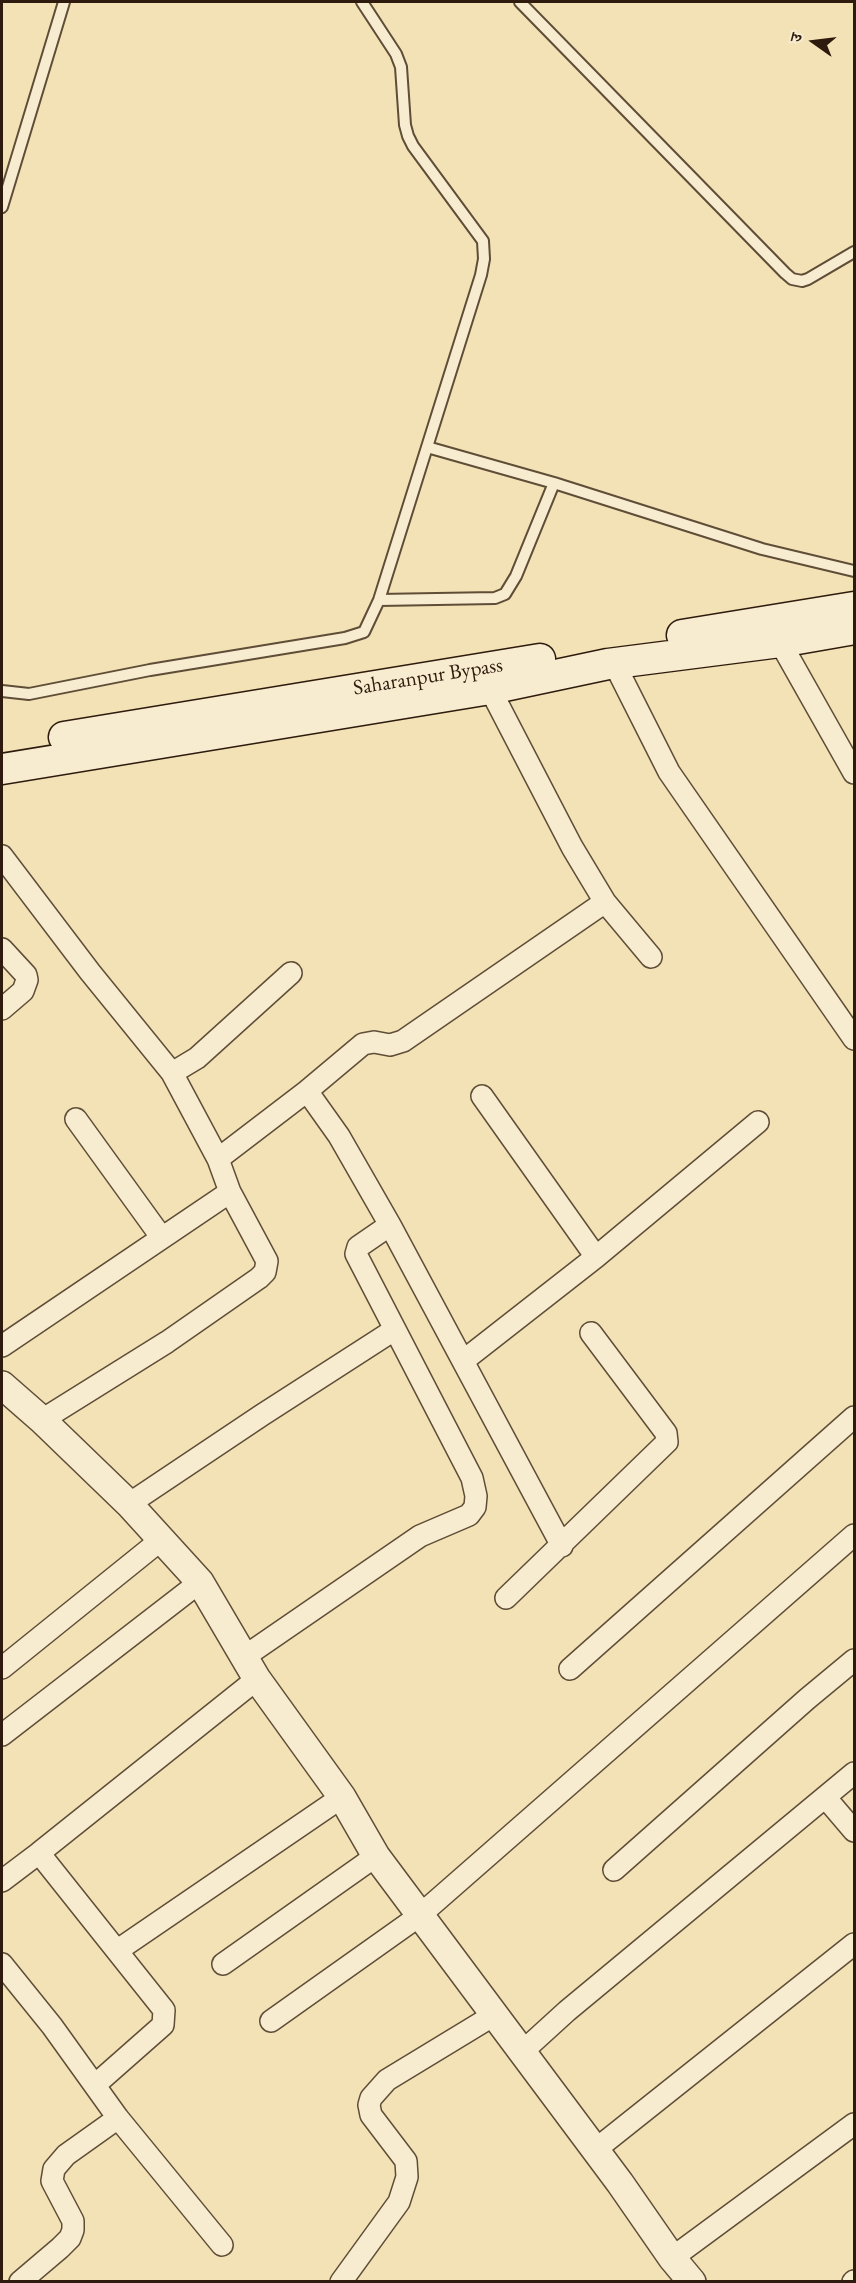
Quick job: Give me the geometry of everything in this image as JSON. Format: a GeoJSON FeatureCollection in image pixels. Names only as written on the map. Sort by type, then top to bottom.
{"type":"FeatureCollection","features":[{"type":"Feature","properties":{"kind":"main road","name":"Saharanpur Bypass"},"geometry":{"type":"LineString","coordinates":[[2,747],[855,607]]}},
{"type":"Feature","properties":{"kind":"main road"},"geometry":{"type":"LineString","coordinates":[[2,769],[490,689],[614,663],[780,642],[855,629]]}},
{"type":"Feature","properties":{"kind":"street"},"geometry":{"type":"LineString","coordinates":[[780,642],[855,773]]}},
{"type":"Feature","properties":{"kind":"street"},"geometry":{"type":"LineString","coordinates":[[614,663],[669,772],[855,1038]]}},
{"type":"Feature","properties":{"kind":"street"},"geometry":{"type":"LineString","coordinates":[[490,689],[572,847],[605,902],[651,957]]}},
{"type":"Feature","properties":{"kind":"street"},"geometry":{"type":"LineString","coordinates":[[2,856],[90,972],[172,1073],[218,1159],[231,1192],[267,1261],[266,1272],[259,1278],[167,1342],[42,1420]]}},
{"type":"Feature","properties":{"kind":"street"},"geometry":{"type":"LineString","coordinates":[[218,1159],[307,1091],[363,1044],[375,1042],[390,1045],[403,1041],[605,902]]}},
{"type":"Feature","properties":{"kind":"street"},"geometry":{"type":"LineString","coordinates":[[2,949],[26,975],[27,980],[23,991],[2,1009]]}},
{"type":"Feature","properties":{"kind":"street"},"geometry":{"type":"LineString","coordinates":[[172,1073],[197,1058],[291,973]]}},
{"type":"Feature","properties":{"kind":"street"},"geometry":{"type":"LineString","coordinates":[[307,1091],[339,1136],[390,1225],[562,1546]]}},
{"type":"Feature","properties":{"kind":"street"},"geometry":{"type":"LineString","coordinates":[[482,1096],[596,1257]]}},
{"type":"Feature","properties":{"kind":"street"},"geometry":{"type":"LineString","coordinates":[[76,1119],[162,1238]]}},
{"type":"Feature","properties":{"kind":"street"},"geometry":{"type":"LineString","coordinates":[[463,1361],[596,1257],[758,1122]]}},
{"type":"Feature","properties":{"kind":"street"},"geometry":{"type":"LineString","coordinates":[[2,1346],[231,1192]]}},
{"type":"Feature","properties":{"kind":"street"},"geometry":{"type":"LineString","coordinates":[[2,1881],[39,1853],[251,1668],[420,1536],[469,1515],[475,1508],[476,1496],[472,1478],[439,1411],[394,1330],[356,1251],[358,1247],[390,1225]]}},
{"type":"Feature","properties":{"kind":"street"},"geometry":{"type":"LineString","coordinates":[[129,1504],[262,1414],[394,1330]]}},
{"type":"Feature","properties":{"kind":"street"},"geometry":{"type":"LineString","coordinates":[[506,1598],[667,1442],[666,1432],[591,1333]]}},
{"type":"Feature","properties":{"kind":"street"},"geometry":{"type":"LineString","coordinates":[[2,1385],[42,1420],[129,1504],[200,1582],[251,1668],[342,1797],[376,1856],[692,2282]]}},
{"type":"Feature","properties":{"kind":"street"},"geometry":{"type":"LineString","coordinates":[[570,1669],[855,1417]]}},
{"type":"Feature","properties":{"kind":"street"},"geometry":{"type":"LineString","coordinates":[[271,2021],[419,1916],[855,1535]]}},
{"type":"Feature","properties":{"kind":"street"},"geometry":{"type":"LineString","coordinates":[[2,1668],[162,1539]]}},
{"type":"Feature","properties":{"kind":"street"},"geometry":{"type":"LineString","coordinates":[[2,1735],[200,1582]]}},
{"type":"Feature","properties":{"kind":"street"},"geometry":{"type":"LineString","coordinates":[[614,1870],[807,1699],[855,1660]]}},
{"type":"Feature","properties":{"kind":"street"},"geometry":{"type":"LineString","coordinates":[[522,2052],[567,2011],[855,1773]]}},
{"type":"Feature","properties":{"kind":"street"},"geometry":{"type":"LineString","coordinates":[[118,1950],[342,1797]]}},
{"type":"Feature","properties":{"kind":"street"},"geometry":{"type":"LineString","coordinates":[[825,1797],[855,1831]]}},
{"type":"Feature","properties":{"kind":"street"},"geometry":{"type":"LineString","coordinates":[[39,1853],[156,1997],[164,2010],[165,2019],[158,2029],[95,2085]]}},
{"type":"Feature","properties":{"kind":"street"},"geometry":{"type":"LineString","coordinates":[[223,1964],[376,1856]]}},
{"type":"Feature","properties":{"kind":"street"},"geometry":{"type":"LineString","coordinates":[[595,2150],[855,1944]]}},
{"type":"Feature","properties":{"kind":"street"},"geometry":{"type":"LineString","coordinates":[[2,1964],[52,2026],[118,2118],[222,2245]]}},
{"type":"Feature","properties":{"kind":"street"},"geometry":{"type":"LineString","coordinates":[[342,2282],[399,2202],[408,2177],[406,2161],[371,2115],[369,2105],[371,2098],[387,2080],[495,2014]]}},
{"type":"Feature","properties":{"kind":"street"},"geometry":{"type":"LineString","coordinates":[[20,2282],[60,2248],[70,2238],[73,2230],[73,2221],[52,2181],[54,2169],[66,2155],[118,2118]]}},
{"type":"Feature","properties":{"kind":"street"},"geometry":{"type":"LineString","coordinates":[[672,2258],[855,2124]]}},
{"type":"Feature","properties":{"kind":"lane"},"geometry":{"type":"LineString","coordinates":[[2,207],[64,2]]}},
{"type":"Feature","properties":{"kind":"lane"},"geometry":{"type":"LineString","coordinates":[[2,691],[29,694],[150,670],[357,636],[364,632],[379,600],[481,275],[484,259],[483,241],[412,146],[405,125],[400,67],[396,54],[362,2]]}},
{"type":"Feature","properties":{"kind":"lane"},"geometry":{"type":"LineString","coordinates":[[520,2],[792,279],[802,281],[808,279],[855,252]]}},
{"type":"Feature","properties":{"kind":"lane"},"geometry":{"type":"LineString","coordinates":[[427,447],[554,483],[762,549],[855,571]]}},
{"type":"Feature","properties":{"kind":"lane"},"geometry":{"type":"LineString","coordinates":[[379,600],[495,598],[505,594],[516,576],[554,483]]}}]}
